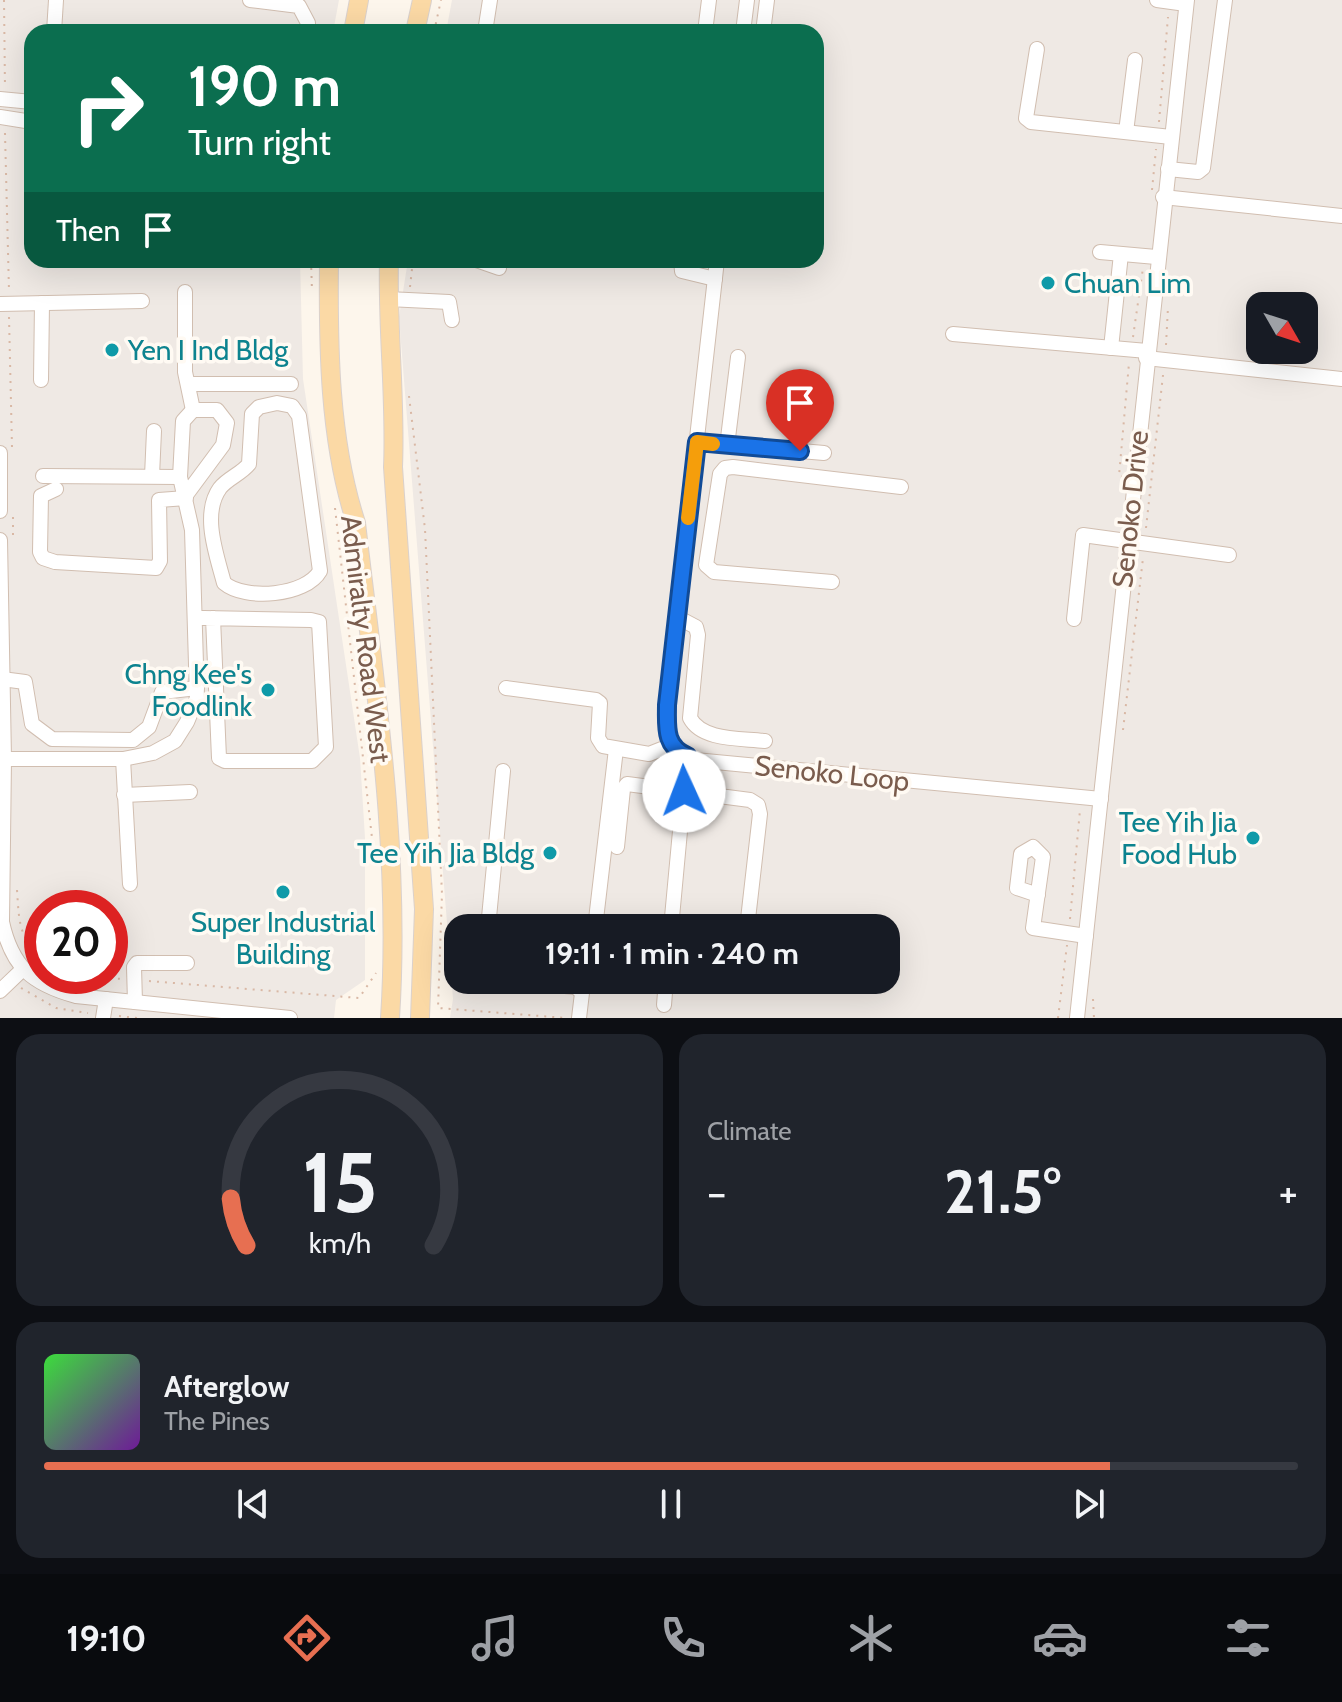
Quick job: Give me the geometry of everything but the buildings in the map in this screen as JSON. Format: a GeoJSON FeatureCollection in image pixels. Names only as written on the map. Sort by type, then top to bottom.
{"type":"FeatureCollection","features":[{"type":"Feature","properties":{"kind":"main road"},"geometry":{"type":"LineString","coordinates":[[354,24],[359,0]]}},
{"type":"Feature","properties":{"kind":"main road"},"geometry":{"type":"LineString","coordinates":[[417,24],[422,0]]}},
{"type":"Feature","properties":{"kind":"main road","name":"Admiralty Road West"},"geometry":{"type":"LineString","coordinates":[[329,268],[330,370],[345,489],[356,523],[390,825],[394,964],[390,1018]]}},
{"type":"Feature","properties":{"kind":"main road","name":"Admiralty Road West"},"geometry":{"type":"LineString","coordinates":[[389,268],[396,409],[393,467],[424,909],[420,1018]]}},
{"type":"Feature","properties":{"kind":"street"},"geometry":{"type":"LineString","coordinates":[[54,24],[56,0]]}},
{"type":"Feature","properties":{"kind":"street"},"geometry":{"type":"LineString","coordinates":[[250,0],[299,6],[308,24]]}},
{"type":"Feature","properties":{"kind":"street"},"geometry":{"type":"LineString","coordinates":[[486,24],[490,0]]}},
{"type":"Feature","properties":{"kind":"street"},"geometry":{"type":"LineString","coordinates":[[706,24],[709,0]]}},
{"type":"Feature","properties":{"kind":"street"},"geometry":{"type":"LineString","coordinates":[[744,24],[747,0]]}},
{"type":"Feature","properties":{"kind":"street"},"geometry":{"type":"LineString","coordinates":[[764,24],[767,0]]}},
{"type":"Feature","properties":{"kind":"street"},"geometry":{"type":"LineString","coordinates":[[1157,0],[1187,2]]}},
{"type":"Feature","properties":{"kind":"street"},"geometry":{"type":"LineString","coordinates":[[1168,169],[1198,172],[1203,168],[1225,0]]}},
{"type":"Feature","properties":{"kind":"street","name":"Senoko Drive"},"geometry":{"type":"LineString","coordinates":[[1077,1018],[1156,257],[1187,2]]}},
{"type":"Feature","properties":{"kind":"street"},"geometry":{"type":"LineString","coordinates":[[1037,49],[1026,118],[1171,137]]}},
{"type":"Feature","properties":{"kind":"street"},"geometry":{"type":"LineString","coordinates":[[1126,132],[1135,60]]}},
{"type":"Feature","properties":{"kind":"street"},"geometry":{"type":"LineString","coordinates":[[2,99],[24,101]]}},
{"type":"Feature","properties":{"kind":"street"},"geometry":{"type":"LineString","coordinates":[[2,117],[24,121]]}},
{"type":"Feature","properties":{"kind":"street"},"geometry":{"type":"LineString","coordinates":[[1163,197],[1342,216]]}},
{"type":"Feature","properties":{"kind":"street"},"geometry":{"type":"LineString","coordinates":[[1100,252],[1156,257]]}},
{"type":"Feature","properties":{"kind":"street"},"geometry":{"type":"LineString","coordinates":[[1111,348],[1121,254]]}},
{"type":"Feature","properties":{"kind":"street"},"geometry":{"type":"LineString","coordinates":[[682,268],[682,271],[715,279]]}},
{"type":"Feature","properties":{"kind":"street"},"geometry":{"type":"LineString","coordinates":[[672,914],[687,756],[667,738],[667,705],[716,268]]}},
{"type":"Feature","properties":{"kind":"street"},"geometry":{"type":"LineString","coordinates":[[185,292],[185,372],[193,410]]}},
{"type":"Feature","properties":{"kind":"street"},"geometry":{"type":"LineString","coordinates":[[388,299],[449,302],[452,320]]}},
{"type":"Feature","properties":{"kind":"street"},"geometry":{"type":"LineString","coordinates":[[4,304],[142,301]]}},
{"type":"Feature","properties":{"kind":"street"},"geometry":{"type":"LineString","coordinates":[[41,380],[42,303]]}},
{"type":"Feature","properties":{"kind":"street"},"geometry":{"type":"LineString","coordinates":[[953,334],[1111,348],[1165,360],[1342,379]]}},
{"type":"Feature","properties":{"kind":"street"},"geometry":{"type":"LineString","coordinates":[[727,446],[738,357]]}},
{"type":"Feature","properties":{"kind":"street"},"geometry":{"type":"LineString","coordinates":[[189,384],[291,384]]}},
{"type":"Feature","properties":{"kind":"street"},"geometry":{"type":"LineString","coordinates":[[277,403],[292,406],[302,432],[320,552],[320,571],[315,581],[304,586],[255,593],[230,588],[224,583],[211,529],[218,490],[249,464],[252,414],[259,407],[277,403]]}},
{"type":"Feature","properties":{"kind":"street"},"geometry":{"type":"LineString","coordinates":[[4,759],[123,759],[153,753],[175,741],[197,698],[192,530],[186,497],[180,477],[183,421],[193,410],[217,410],[224,414],[226,432],[216,457],[186,497],[159,500],[160,561],[156,568],[55,562],[43,558],[40,552],[41,496],[56,489]]}},
{"type":"Feature","properties":{"kind":"street"},"geometry":{"type":"LineString","coordinates":[[152,476],[154,431]]}},
{"type":"Feature","properties":{"kind":"street"},"geometry":{"type":"LineString","coordinates":[[697,442],[824,453]]}},
{"type":"Feature","properties":{"kind":"street"},"geometry":{"type":"LineString","coordinates":[[6,456],[0,482],[6,508]]}},
{"type":"Feature","properties":{"kind":"street"},"geometry":{"type":"LineString","coordinates":[[832,582],[714,572],[706,565],[720,474],[725,468],[901,487]]}},
{"type":"Feature","properties":{"kind":"street"},"geometry":{"type":"LineString","coordinates":[[43,476],[180,477]]}},
{"type":"Feature","properties":{"kind":"street"},"geometry":{"type":"LineString","coordinates":[[689,508],[714,512]]}},
{"type":"Feature","properties":{"kind":"street"},"geometry":{"type":"LineString","coordinates":[[192,530],[211,529]]}},
{"type":"Feature","properties":{"kind":"street"},"geometry":{"type":"LineString","coordinates":[[1074,619],[1083,535],[1229,555]]}},
{"type":"Feature","properties":{"kind":"street"},"geometry":{"type":"LineString","coordinates":[[7,538],[1,602],[4,759],[1,868],[2,922],[8,948],[23,969],[46,987],[106,999],[221,1014],[290,1018]]}},
{"type":"Feature","properties":{"kind":"street"},"geometry":{"type":"LineString","coordinates":[[677,617],[696,627],[698,635],[690,718],[694,726],[708,734],[765,741]]}},
{"type":"Feature","properties":{"kind":"street"},"geometry":{"type":"LineString","coordinates":[[195,618],[213,618],[319,622],[326,747],[319,758],[312,761],[225,761],[219,758],[213,618]]}},
{"type":"Feature","properties":{"kind":"street"},"geometry":{"type":"LineString","coordinates":[[2,679],[25,682],[32,724],[52,739],[133,740],[149,727],[162,692],[197,688]]}},
{"type":"Feature","properties":{"kind":"street"},"geometry":{"type":"LineString","coordinates":[[506,688],[596,700],[600,703],[598,738],[603,746],[649,754],[672,745]]}},
{"type":"Feature","properties":{"kind":"street"},"geometry":{"type":"LineString","coordinates":[[597,914],[616,749]]}},
{"type":"Feature","properties":{"kind":"street","name":"Senoko Loop"},"geometry":{"type":"LineString","coordinates":[[687,756],[1101,799]]}},
{"type":"Feature","properties":{"kind":"street"},"geometry":{"type":"LineString","coordinates":[[123,759],[130,884]]}},
{"type":"Feature","properties":{"kind":"street"},"geometry":{"type":"LineString","coordinates":[[489,914],[503,771]]}},
{"type":"Feature","properties":{"kind":"street"},"geometry":{"type":"LineString","coordinates":[[617,847],[624,786],[750,800],[758,805],[760,814],[749,914]]}},
{"type":"Feature","properties":{"kind":"street"},"geometry":{"type":"LineString","coordinates":[[124,795],[190,792]]}},
{"type":"Feature","properties":{"kind":"street"},"geometry":{"type":"LineString","coordinates":[[1038,895],[1033,928],[1086,936]]}},
{"type":"Feature","properties":{"kind":"street"},"geometry":{"type":"LineString","coordinates":[[135,1002],[137,963],[187,963]]}},
{"type":"Feature","properties":{"kind":"street"},"geometry":{"type":"LineString","coordinates":[[0,991],[23,969]]}},
{"type":"Feature","properties":{"kind":"street"},"geometry":{"type":"LineString","coordinates":[[579,1018],[584,994]]}},
{"type":"Feature","properties":{"kind":"street"},"geometry":{"type":"LineString","coordinates":[[664,1005],[665,994]]}},
{"type":"Feature","properties":{"kind":"street"},"geometry":{"type":"LineString","coordinates":[[103,1018],[106,999]]}},
{"type":"Feature","properties":{"kind":"path"},"geometry":{"type":"LineString","coordinates":[[2,99],[4,0]]}},
{"type":"Feature","properties":{"kind":"path"},"geometry":{"type":"LineString","coordinates":[[436,24],[441,0]]}},
{"type":"Feature","properties":{"kind":"path"},"geometry":{"type":"LineString","coordinates":[[2,117],[6,456]]}},
{"type":"Feature","properties":{"kind":"path"},"geometry":{"type":"LineString","coordinates":[[311,268],[312,292]]}},
{"type":"Feature","properties":{"kind":"path"},"geometry":{"type":"LineString","coordinates":[[409,298],[412,268]]}},
{"type":"Feature","properties":{"kind":"path"},"geometry":{"type":"LineString","coordinates":[[1123,729],[1165,360]]}},
{"type":"Feature","properties":{"kind":"path"},"geometry":{"type":"LineString","coordinates":[[409,395],[425,529],[442,894],[438,1008],[566,1018]]}},
{"type":"Feature","properties":{"kind":"path"},"geometry":{"type":"LineString","coordinates":[[334,505],[375,860]]}},
{"type":"Feature","properties":{"kind":"path"},"geometry":{"type":"LineString","coordinates":[[6,508],[7,538]]}},
{"type":"Feature","properties":{"kind":"path"},"geometry":{"type":"LineString","coordinates":[[1058,1018],[1082,797]]}},
{"type":"Feature","properties":{"kind":"path"},"geometry":{"type":"LineString","coordinates":[[17,888],[20,931],[24,937]]}},
{"type":"Feature","properties":{"kind":"path"},"geometry":{"type":"LineString","coordinates":[[128,980],[359,998],[373,980],[378,964]]}},
{"type":"Feature","properties":{"kind":"path"},"geometry":{"type":"LineString","coordinates":[[1093,997],[1094,1018]]}},
{"type":"Feature","properties":{"kind":"shaded area"},"geometry":{"type":"Polygon","coordinates":[[[0,0],[339,0],[334,24],[24,24],[24,268],[300,268],[303,379],[360,758],[365,838],[365,980],[336,1000],[334,1018],[0,1018],[0,0]]]}},
{"type":"Feature","properties":{"kind":"shaded area"},"geometry":{"type":"Polygon","coordinates":[[[452,0],[1342,0],[1342,1018],[450,1018],[453,994],[900,994],[900,914],[446,914],[399,317],[407,268],[824,268],[824,24],[448,24],[452,0]]]}},
{"type":"Feature","properties":{"kind":"slow traffic"},"geometry":{"type":"LineString","coordinates":[[688,518],[697,442],[713,444]]}},
{"type":"Feature","properties":{"kind":"place","name":"Chuan Lim"},"geometry":{"type":"Point","coordinates":[1048,283]}},
{"type":"Feature","properties":{"kind":"place","name":"Yen I Ind Bldg"},"geometry":{"type":"Point","coordinates":[112,350]}},
{"type":"Feature","properties":{"kind":"place","name":"Chng Kee's Foodlink"},"geometry":{"type":"Point","coordinates":[268,690]}},
{"type":"Feature","properties":{"kind":"place","name":"Tee Yih Jia Food Hub"},"geometry":{"type":"Point","coordinates":[1253,838]}},
{"type":"Feature","properties":{"kind":"place","name":"Tee Yih Jia Bldg"},"geometry":{"type":"Point","coordinates":[550,853]}},
{"type":"Feature","properties":{"kind":"place","name":"Super Industrial Building"},"geometry":{"type":"Point","coordinates":[283,892]}},
{"type":"Feature","properties":{"kind":"route"},"geometry":{"type":"LineString","coordinates":[[684,791],[687,756],[677,752],[667,738],[667,705],[697,442],[800,451]]}}]}
